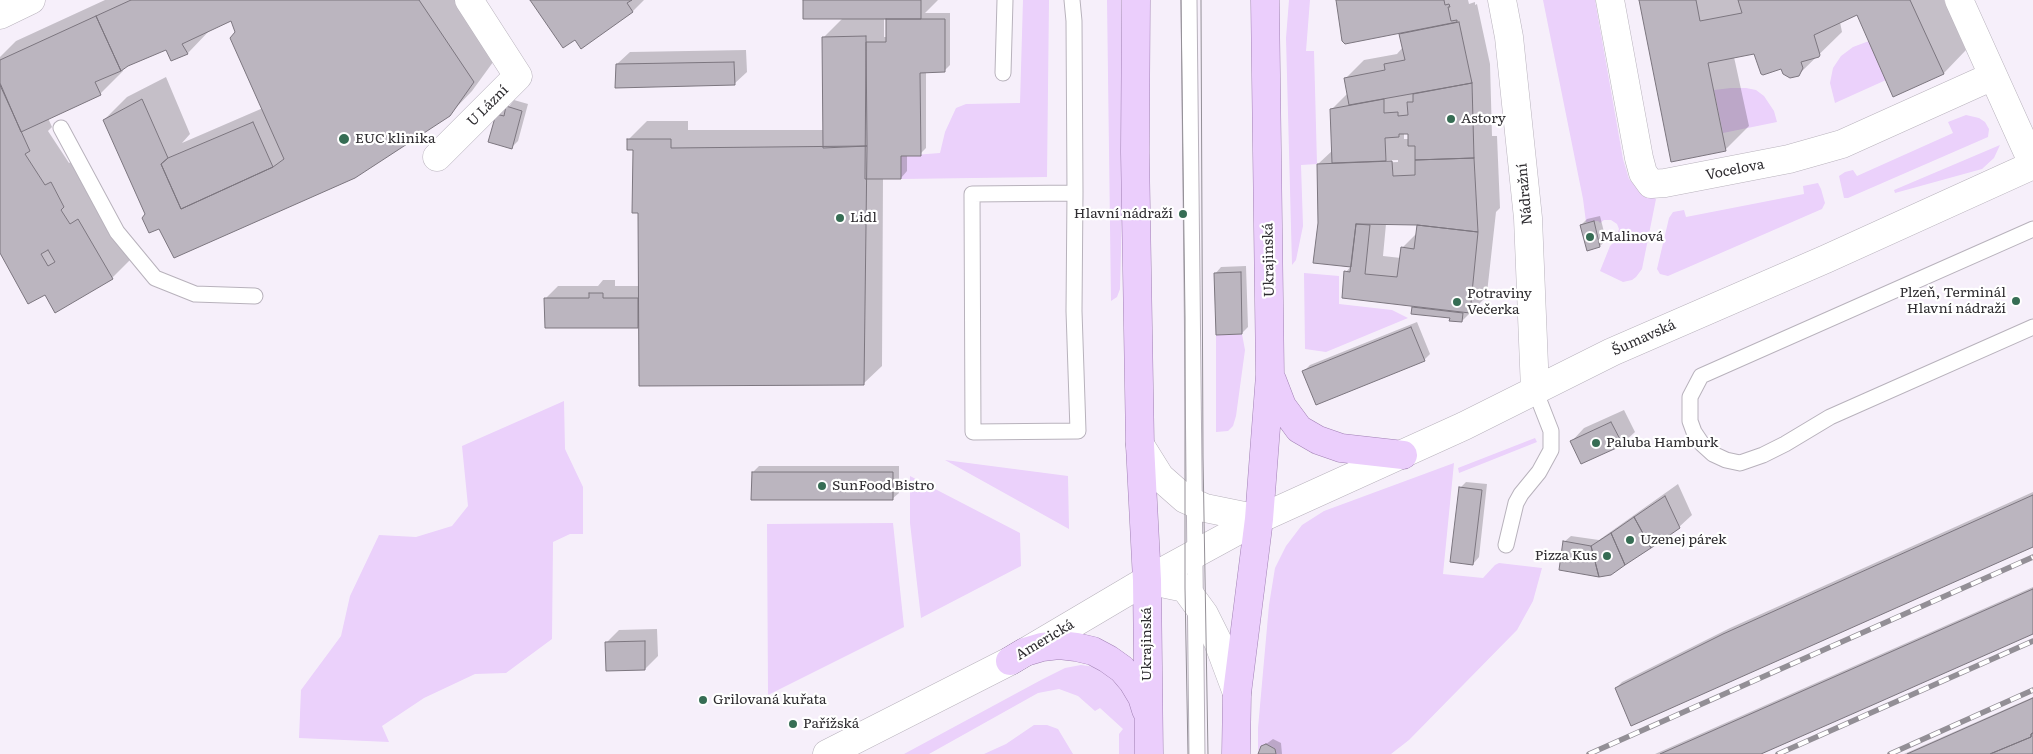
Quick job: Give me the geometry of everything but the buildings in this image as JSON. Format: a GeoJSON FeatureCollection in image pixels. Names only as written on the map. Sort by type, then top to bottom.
{"type":"FeatureCollection","features":[{"type":"Feature","properties":{"kind":"main road","name":"Ukrajinská"},"geometry":{"type":"LineString","coordinates":[[1136,0],[1135,152],[1140,445],[1147,580],[1149,754]]}},
{"type":"Feature","properties":{"kind":"main road","name":"Ukrajinská"},"geometry":{"type":"LineString","coordinates":[[1236,754],[1237,694],[1259,519],[1270,375],[1265,0]]}},
{"type":"Feature","properties":{"kind":"main road"},"geometry":{"type":"LineString","coordinates":[[1270,375],[1282,406],[1299,430],[1318,440],[1341,448],[1403,455]]}},
{"type":"Feature","properties":{"kind":"main road"},"geometry":{"type":"LineString","coordinates":[[1010,661],[1025,652],[1059,645],[1093,652],[1108,659],[1128,676],[1142,697],[1148,714]]}},
{"type":"Feature","properties":{"kind":"street"},"geometry":{"type":"LineString","coordinates":[[0,15],[31,0]]}},
{"type":"Feature","properties":{"kind":"street","name":"U Lázní"},"geometry":{"type":"LineString","coordinates":[[437,157],[518,76],[469,0]]}},
{"type":"Feature","properties":{"kind":"street","name":"Nádražní"},"geometry":{"type":"LineString","coordinates":[[1502,0],[1509,37],[1528,218],[1535,390]]}},
{"type":"Feature","properties":{"kind":"street","name":"Vocelova"},"geometry":{"type":"LineString","coordinates":[[1610,0],[1639,158],[1643,173],[1651,184],[1790,159],[1842,144],[1993,76]]}},
{"type":"Feature","properties":{"kind":"street"},"geometry":{"type":"LineString","coordinates":[[1958,0],[2033,165]]}},
{"type":"Feature","properties":{"kind":"street","name":"Šumavská"},"geometry":{"type":"LineString","coordinates":[[1259,519],[1403,455],[1629,344],[1826,259],[2033,165]]}},
{"type":"Feature","properties":{"kind":"street"},"geometry":{"type":"LineString","coordinates":[[1140,445],[1160,477],[1185,499],[1205,508],[1259,519]]}},
{"type":"Feature","properties":{"kind":"street","name":"Americká"},"geometry":{"type":"LineString","coordinates":[[827,754],[1010,661],[1147,580],[1259,519]]}},
{"type":"Feature","properties":{"kind":"street"},"geometry":{"type":"LineString","coordinates":[[1147,580],[1184,588],[1196,602],[1218,642],[1237,694]]}},
{"type":"Feature","properties":{"kind":"lane"},"geometry":{"type":"LineString","coordinates":[[1004,73],[1005,0]]}},
{"type":"Feature","properties":{"kind":"lane"},"geometry":{"type":"LineString","coordinates":[[1072,0],[1074,21],[1074,193],[1074,310],[1078,431],[973,432],[972,194],[1074,193]]}},
{"type":"Feature","properties":{"kind":"lane"},"geometry":{"type":"LineString","coordinates":[[1189,0],[1197,754]]}},
{"type":"Feature","properties":{"kind":"lane"},"geometry":{"type":"LineString","coordinates":[[61,128],[117,232],[155,278],[195,294],[255,296]]}},
{"type":"Feature","properties":{"kind":"lane"},"geometry":{"type":"LineString","coordinates":[[2033,230],[1701,376],[1690,397],[1690,421],[1694,432],[1702,444],[1713,454],[1726,460],[1740,463],[1763,455],[1785,444],[1830,417],[2033,327]]}},
{"type":"Feature","properties":{"kind":"lane"},"geometry":{"type":"LineString","coordinates":[[1506,545],[1516,503],[1539,472],[1551,450],[1551,431],[1535,390]]}},
{"type":"Feature","properties":{"kind":"shaded area"},"geometry":{"type":"Polygon","coordinates":[[[1023,0],[1049,0],[1047,177],[901,179],[901,156],[940,153],[945,132],[956,108],[966,104],[1020,103],[1023,0]]]}},
{"type":"Feature","properties":{"kind":"shaded area"},"geometry":{"type":"Polygon","coordinates":[[[1107,0],[1121,0],[1123,168],[1120,289],[1117,297],[1111,301],[1107,0]]]}},
{"type":"Feature","properties":{"kind":"shaded area"},"geometry":{"type":"Polygon","coordinates":[[[1289,0],[1310,0],[1306,51],[1314,51],[1317,164],[1301,165],[1303,226],[1296,260],[1292,265],[1286,38],[1289,0]]]}},
{"type":"Feature","properties":{"kind":"shaded area"},"geometry":{"type":"Polygon","coordinates":[[[1543,0],[1595,0],[1623,159],[1629,179],[1643,192],[1656,199],[1642,269],[1632,280],[1623,282],[1600,271],[1619,229],[1617,224],[1611,220],[1604,220],[1600,223],[1598,221],[1586,222],[1543,0]]]}},
{"type":"Feature","properties":{"kind":"shaded area"},"geometry":{"type":"Polygon","coordinates":[[[1869,41],[1886,80],[1835,103],[1830,83],[1833,68],[1841,56],[1853,47],[1869,41]]]}},
{"type":"Feature","properties":{"kind":"shaded area"},"geometry":{"type":"Polygon","coordinates":[[[1731,88],[1756,90],[1764,96],[1774,111],[1777,122],[1723,133],[1714,90],[1731,88]]]}},
{"type":"Feature","properties":{"kind":"shaded area"},"geometry":{"type":"Polygon","coordinates":[[[1966,115],[1979,118],[1985,122],[1989,129],[1988,137],[1848,198],[1844,198],[1839,176],[1853,170],[1857,176],[1953,133],[1948,122],[1966,115]]]}},
{"type":"Feature","properties":{"kind":"shaded area"},"geometry":{"type":"Polygon","coordinates":[[[2000,145],[1994,158],[1982,169],[1895,193],[1894,190],[2000,145]]]}},
{"type":"Feature","properties":{"kind":"shaded area"},"geometry":{"type":"Polygon","coordinates":[[[1818,183],[1825,203],[1822,209],[1668,276],[1660,274],[1657,269],[1669,218],[1673,212],[1684,210],[1686,217],[1804,194],[1803,186],[1818,183]]]}},
{"type":"Feature","properties":{"kind":"shaded area"},"geometry":{"type":"Polygon","coordinates":[[[1304,273],[1339,276],[1339,304],[1392,310],[1408,318],[1326,352],[1305,349],[1304,273]]]}},
{"type":"Feature","properties":{"kind":"shaded area"},"geometry":{"type":"Polygon","coordinates":[[[1242,334],[1245,350],[1236,416],[1233,426],[1228,431],[1216,432],[1216,335],[1242,334]]]}},
{"type":"Feature","properties":{"kind":"shaded area"},"geometry":{"type":"Polygon","coordinates":[[[564,401],[565,449],[583,487],[583,534],[570,534],[553,542],[552,639],[506,673],[475,674],[424,698],[382,726],[389,742],[299,738],[301,690],[341,636],[350,596],[379,535],[416,537],[452,526],[468,506],[462,446],[564,401]]]}},
{"type":"Feature","properties":{"kind":"shaded area"},"geometry":{"type":"Polygon","coordinates":[[[1535,438],[1537,442],[1459,473],[1458,468],[1535,438]]]}},
{"type":"Feature","properties":{"kind":"shaded area"},"geometry":{"type":"Polygon","coordinates":[[[945,460],[1068,476],[1069,529],[945,460]]]}},
{"type":"Feature","properties":{"kind":"shaded area"},"geometry":{"type":"Polygon","coordinates":[[[1454,463],[1443,574],[1483,578],[1499,563],[1542,568],[1533,601],[1517,630],[1409,740],[1391,754],[1276,754],[1275,749],[1266,744],[1261,746],[1258,751],[1258,728],[1269,605],[1275,568],[1286,546],[1302,525],[1324,511],[1454,463]]]}},
{"type":"Feature","properties":{"kind":"shaded area"},"geometry":{"type":"Polygon","coordinates":[[[910,476],[1020,533],[1021,566],[921,618],[910,523],[910,476]]]}},
{"type":"Feature","properties":{"kind":"shaded area"},"geometry":{"type":"Polygon","coordinates":[[[893,523],[904,627],[768,695],[767,524],[893,523]]]}},
{"type":"Feature","properties":{"kind":"shaded area"},"geometry":{"type":"Polygon","coordinates":[[[1081,665],[1095,667],[1123,684],[1136,717],[1136,754],[1119,754],[1119,734],[1123,729],[1100,708],[1095,711],[1078,696],[1059,689],[1038,693],[929,754],[904,754],[1041,680],[1065,668],[1081,665]]]}},
{"type":"Feature","properties":{"kind":"shaded area"},"geometry":{"type":"Polygon","coordinates":[[[1034,725],[1047,725],[1058,729],[1073,754],[984,754],[1006,744],[1034,725]]]}},
{"type":"Feature","properties":{"kind":"tram line"},"geometry":{"type":"LineString","coordinates":[[1181,0],[1188,754]]}},
{"type":"Feature","properties":{"kind":"tram line"},"geometry":{"type":"LineString","coordinates":[[1201,0],[1203,457],[1208,754]]}},
{"type":"Feature","properties":{"kind":"railway"},"geometry":{"type":"LineString","coordinates":[[1589,754],[2033,557]]}},
{"type":"Feature","properties":{"kind":"railway"},"geometry":{"type":"LineString","coordinates":[[1778,754],[2033,641]]}},
{"type":"Feature","properties":{"kind":"railway"},"geometry":{"type":"LineString","coordinates":[[1890,754],[2033,690]]}},
{"type":"Feature","properties":{"kind":"place","name":"Astory"},"geometry":{"type":"Point","coordinates":[1451,119]}},
{"type":"Feature","properties":{"kind":"place","name":"EUC klinika"},"geometry":{"type":"Point","coordinates":[344,139]}},
{"type":"Feature","properties":{"kind":"place","name":"Hlavní nádraží"},"geometry":{"type":"Point","coordinates":[1183,214]}},
{"type":"Feature","properties":{"kind":"place","name":"Lidl"},"geometry":{"type":"Point","coordinates":[840,218]}},
{"type":"Feature","properties":{"kind":"place","name":"Malinová"},"geometry":{"type":"Point","coordinates":[1590,237]}},
{"type":"Feature","properties":{"kind":"place","name":"Plzeň, Terminál Hlavní nádraží"},"geometry":{"type":"Point","coordinates":[2016,301]}},
{"type":"Feature","properties":{"kind":"place","name":"Potraviny Večerka"},"geometry":{"type":"Point","coordinates":[1457,302]}},
{"type":"Feature","properties":{"kind":"place","name":"Paluba Hamburk"},"geometry":{"type":"Point","coordinates":[1596,443]}},
{"type":"Feature","properties":{"kind":"place","name":"SunFood Bistro"},"geometry":{"type":"Point","coordinates":[822,486]}},
{"type":"Feature","properties":{"kind":"place","name":"Uzenej párek"},"geometry":{"type":"Point","coordinates":[1630,540]}},
{"type":"Feature","properties":{"kind":"place","name":"Pizza Kus"},"geometry":{"type":"Point","coordinates":[1607,556]}},
{"type":"Feature","properties":{"kind":"place","name":"Grilovaná kuřata"},"geometry":{"type":"Point","coordinates":[703,700]}},
{"type":"Feature","properties":{"kind":"place","name":"Pařížská"},"geometry":{"type":"Point","coordinates":[793,724]}}]}
